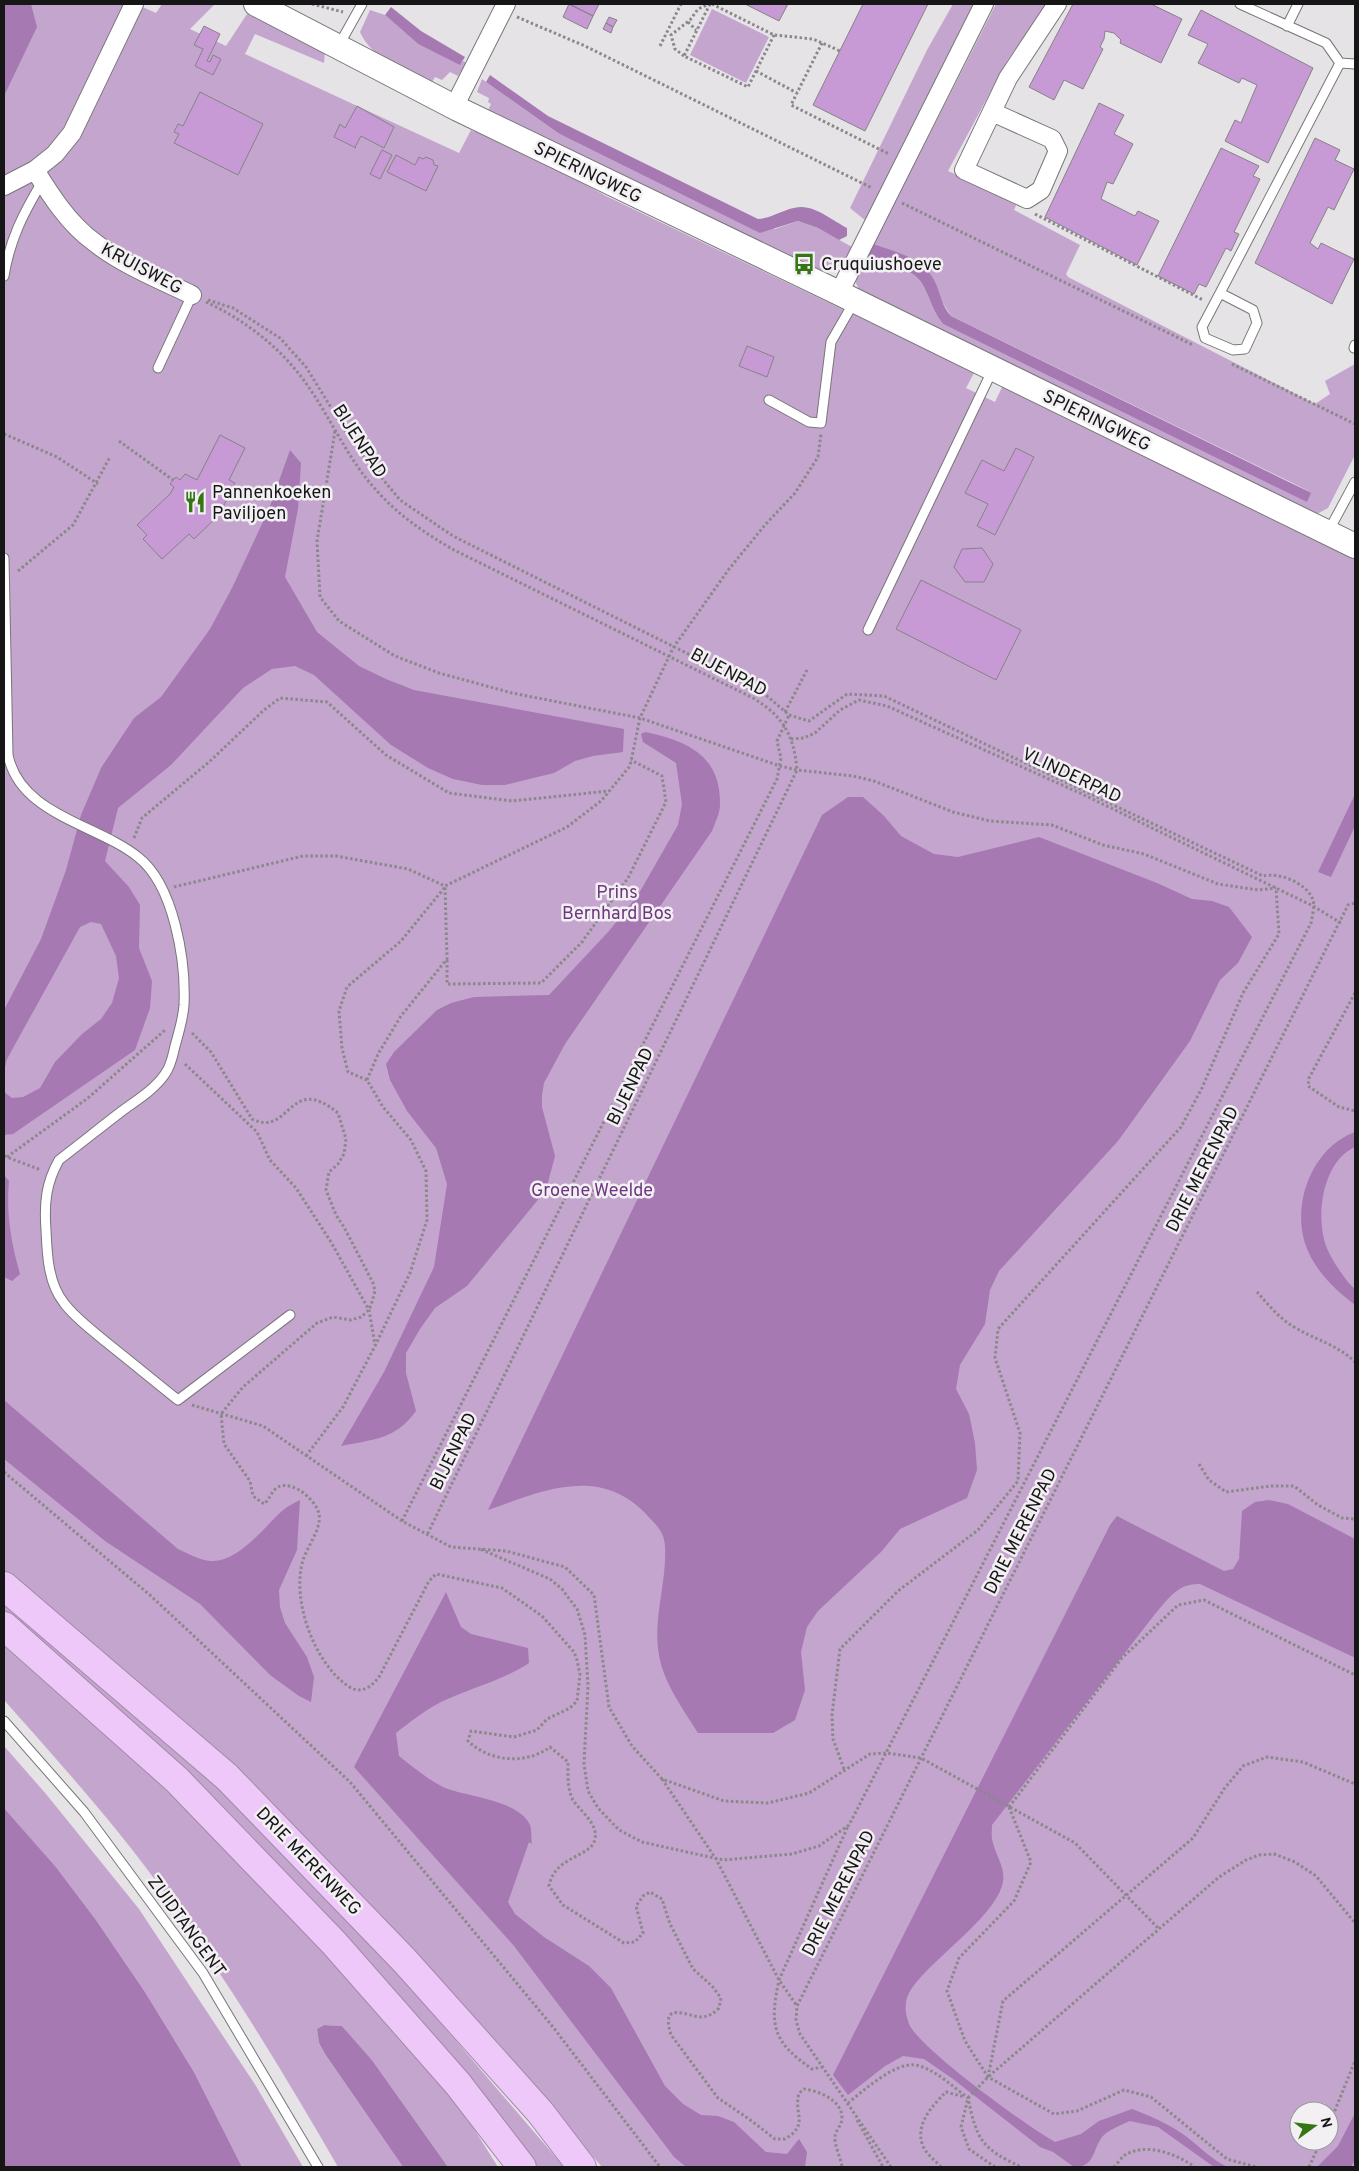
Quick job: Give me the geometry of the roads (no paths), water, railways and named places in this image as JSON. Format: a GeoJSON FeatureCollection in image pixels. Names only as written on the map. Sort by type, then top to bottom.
{"type":"FeatureCollection","features":[{"type":"Feature","properties":{"kind":"highway","name":"DRIE MERENWEG"},"geometry":{"type":"LineString","coordinates":[[4,1586],[227,1777],[404,1960],[540,2112],[582,2167]]}},
{"type":"Feature","properties":{"kind":"highway"},"geometry":{"type":"LineString","coordinates":[[4,1626],[177,1780],[334,1943],[458,2084],[522,2167]]}},
{"type":"Feature","properties":{"kind":"street"},"geometry":{"type":"LineString","coordinates":[[4,186],[39,176],[72,133],[134,4]]}},
{"type":"Feature","properties":{"kind":"street","name":"SPIERINGWEG"},"geometry":{"type":"LineString","coordinates":[[256,4],[454,107],[1355,546]]}},
{"type":"Feature","properties":{"kind":"street"},"geometry":{"type":"LineString","coordinates":[[847,297],[887,196],[984,4]]}},
{"type":"Feature","properties":{"kind":"street"},"geometry":{"type":"LineString","coordinates":[[992,112],[1052,139],[1058,152],[1041,190],[1027,199],[964,170],[1008,78],[1057,4]]}},
{"type":"Feature","properties":{"kind":"street"},"geometry":{"type":"LineString","coordinates":[[454,107],[504,8]]}},
{"type":"Feature","properties":{"kind":"street","name":"KRUISWEG"},"geometry":{"type":"LineString","coordinates":[[39,176],[63,212],[92,241],[120,260],[192,295]]}},
{"type":"Feature","properties":{"kind":"lane"},"geometry":{"type":"LineString","coordinates":[[338,47],[362,4]]}},
{"type":"Feature","properties":{"kind":"lane"},"geometry":{"type":"LineString","coordinates":[[1240,4],[1326,43],[1340,63]]}},
{"type":"Feature","properties":{"kind":"lane"},"geometry":{"type":"LineString","coordinates":[[1287,26],[1298,4]]}},
{"type":"Feature","properties":{"kind":"lane"},"geometry":{"type":"LineString","coordinates":[[1340,63],[1355,64]]}},
{"type":"Feature","properties":{"kind":"lane"},"geometry":{"type":"LineString","coordinates":[[1220,292],[1253,310],[1257,322],[1246,349],[1233,350],[1205,338],[1202,327],[1220,292],[1340,63]]}},
{"type":"Feature","properties":{"kind":"lane"},"geometry":{"type":"LineString","coordinates":[[4,276],[8,253],[19,220],[39,176]]}},
{"type":"Feature","properties":{"kind":"lane"},"geometry":{"type":"LineString","coordinates":[[158,368],[192,295]]}},
{"type":"Feature","properties":{"kind":"lane"},"geometry":{"type":"LineString","coordinates":[[769,400],[809,422],[821,422],[831,342],[847,297]]}},
{"type":"Feature","properties":{"kind":"lane"},"geometry":{"type":"LineString","coordinates":[[868,630],[993,369]]}},
{"type":"Feature","properties":{"kind":"lane"},"geometry":{"type":"LineString","coordinates":[[1328,532],[1355,482]]}},
{"type":"Feature","properties":{"kind":"lane"},"geometry":{"type":"LineString","coordinates":[[4,558],[8,755],[11,768],[32,796],[47,807],[112,839],[152,871],[163,889],[177,937],[182,973],[184,1005],[181,1027],[165,1075],[143,1095],[59,1160],[51,1174],[46,1190],[44,1207],[50,1272],[63,1303],[79,1319],[178,1400],[290,1314]]}},
{"type":"Feature","properties":{"kind":"lane","name":"ZUIDTANGENT"},"geometry":{"type":"LineString","coordinates":[[4,1720],[84,1812],[203,1973],[318,2167]]}},
{"type":"Feature","properties":{"kind":"place","name":"Cruquiushoeve"},"geometry":{"type":"Point","coordinates":[804,264]}},
{"type":"Feature","properties":{"kind":"place","name":"Pannenkoeken Paviljoen"},"geometry":{"type":"Point","coordinates":[195,502]}},
{"type":"Feature","properties":{"kind":"park label","name":"Prins Bernhard Bos"},"geometry":{"type":"Point","coordinates":[617,902]}},
{"type":"Feature","properties":{"kind":"park label","name":"Groene Weelde"},"geometry":{"type":"Point","coordinates":[592,1190]}}]}
